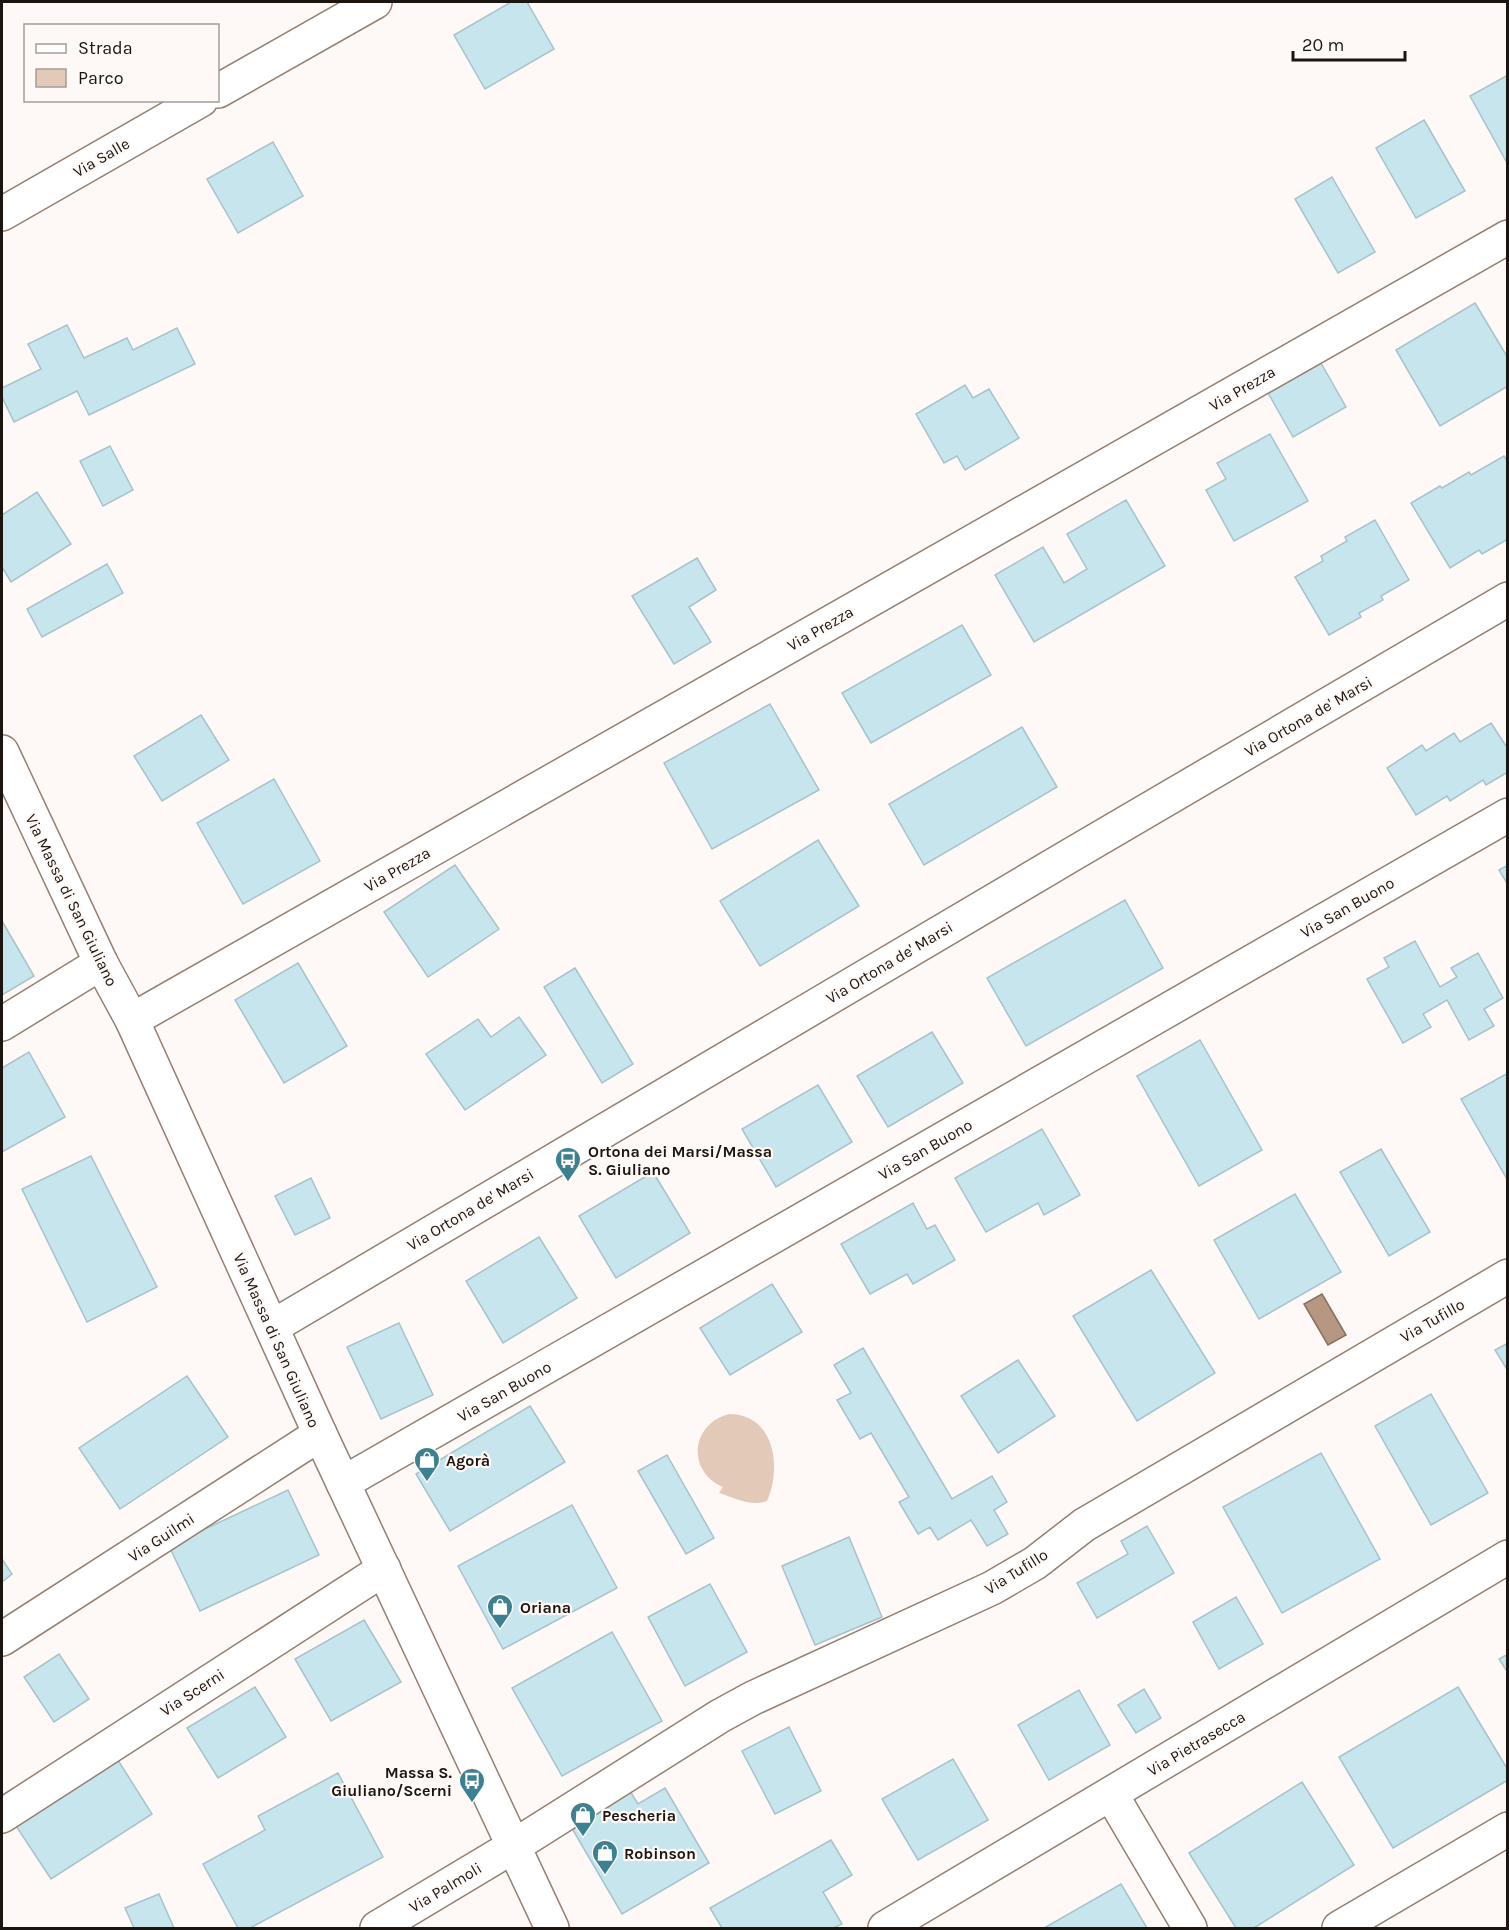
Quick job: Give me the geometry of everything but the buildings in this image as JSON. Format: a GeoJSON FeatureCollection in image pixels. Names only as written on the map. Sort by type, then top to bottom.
{"type":"FeatureCollection","features":[{"type":"Feature","properties":{"kind":"street"},"geometry":{"type":"LineString","coordinates":[[219,90],[375,2]]}},
{"type":"Feature","properties":{"kind":"street","name":"Via Salle"},"geometry":{"type":"LineString","coordinates":[[2,214],[198,102]]}},
{"type":"Feature","properties":{"kind":"street","name":"Via Prezza"},"geometry":{"type":"LineString","coordinates":[[132,1020],[1508,237]]}},
{"type":"Feature","properties":{"kind":"street","name":"Via Ortona de' Marsi"},"geometry":{"type":"LineString","coordinates":[[272,1327],[1508,599]]}},
{"type":"Feature","properties":{"kind":"street","name":"Via Massa di San Giuliano"},"geometry":{"type":"LineString","coordinates":[[2,752],[101,963],[132,1020],[320,1434],[552,1929]]}},
{"type":"Feature","properties":{"kind":"street","name":"Via San Buono"},"geometry":{"type":"LineString","coordinates":[[343,1483],[1508,815]]}},
{"type":"Feature","properties":{"kind":"street"},"geometry":{"type":"LineString","coordinates":[[2,1024],[101,963]]}},
{"type":"Feature","properties":{"kind":"street","name":"Via Tufillo"},"geometry":{"type":"LineString","coordinates":[[514,1846],[710,1722],[753,1698],[968,1600],[1017,1574],[1084,1525],[1508,1276]]}},
{"type":"Feature","properties":{"kind":"street","name":"Via Guilmi"},"geometry":{"type":"LineString","coordinates":[[2,1639],[320,1434]]}},
{"type":"Feature","properties":{"kind":"street","name":"Via Pietrasecca"},"geometry":{"type":"LineString","coordinates":[[885,1929],[1508,1557]]}},
{"type":"Feature","properties":{"kind":"street","name":"Via Scerni"},"geometry":{"type":"LineString","coordinates":[[2,1815],[384,1569]]}},
{"type":"Feature","properties":{"kind":"street"},"geometry":{"type":"LineString","coordinates":[[1111,1794],[1190,1929]]}},
{"type":"Feature","properties":{"kind":"street"},"geometry":{"type":"LineString","coordinates":[[1339,1929],[1508,1829]]}},
{"type":"Feature","properties":{"kind":"street","name":"Via Palmoli"},"geometry":{"type":"LineString","coordinates":[[377,1929],[514,1846]]}},
{"type":"Feature","properties":{"kind":"green space"},"geometry":{"type":"Polygon","coordinates":[[[729,1414],[744,1416],[756,1423],[765,1433],[771,1445],[774,1473],[767,1501],[749,1502],[719,1493],[723,1487],[711,1480],[703,1470],[698,1448],[701,1437],[716,1419],[729,1414]]]}},
{"type":"Feature","properties":{"kind":"shaded area"},"geometry":{"type":"Polygon","coordinates":[[[1322,1294],[1346,1335],[1328,1345],[1304,1304],[1322,1294]]]}},
{"type":"Feature","properties":{"kind":"place","name":"Ortona dei Marsi/Massa S. Giuliano"},"geometry":{"type":"Point","coordinates":[568,1183]}},
{"type":"Feature","properties":{"kind":"place","name":"Agorà"},"geometry":{"type":"Point","coordinates":[427,1483]}},
{"type":"Feature","properties":{"kind":"place","name":"Oriana"},"geometry":{"type":"Point","coordinates":[500,1630]}},
{"type":"Feature","properties":{"kind":"place","name":"Massa S. Giuliano/Scerni"},"geometry":{"type":"Point","coordinates":[472,1804]}},
{"type":"Feature","properties":{"kind":"place","name":"Pescheria"},"geometry":{"type":"Point","coordinates":[583,1838]}},
{"type":"Feature","properties":{"kind":"place","name":"Robinson"},"geometry":{"type":"Point","coordinates":[605,1876]}}]}
